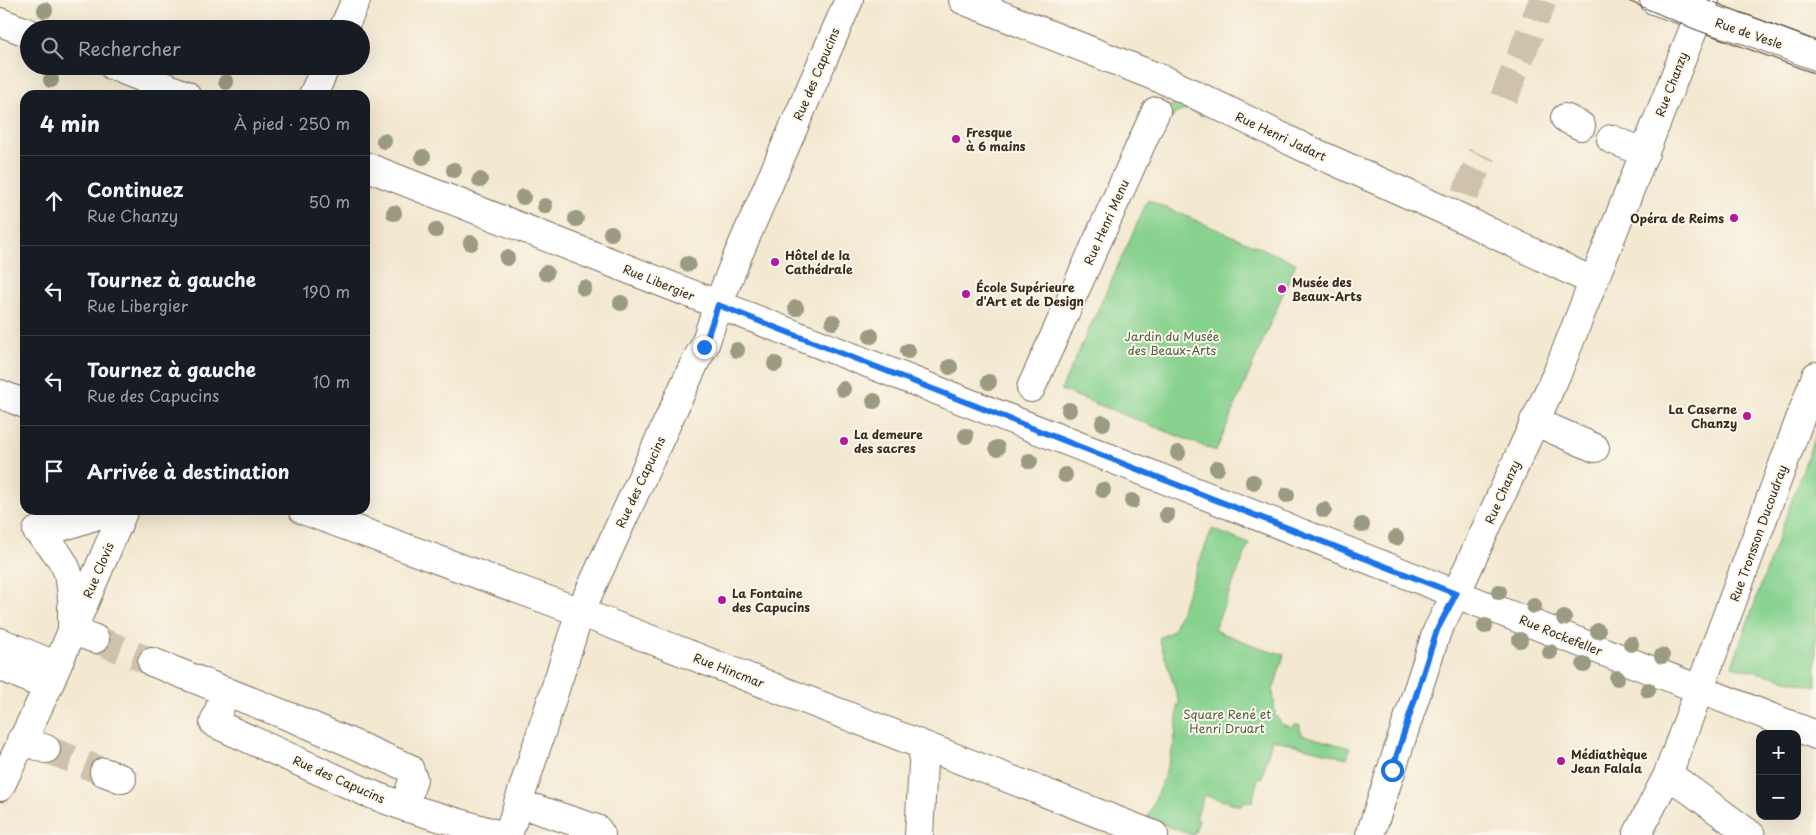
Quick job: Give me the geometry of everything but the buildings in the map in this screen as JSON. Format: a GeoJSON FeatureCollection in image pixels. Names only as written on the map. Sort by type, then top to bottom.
{"type":"FeatureCollection","features":[{"type":"Feature","properties":{"kind":"street"},"geometry":{"type":"LineString","coordinates":[[346,20],[356,0]]}},
{"type":"Feature","properties":{"kind":"street","name":"Rue des Capucins"},"geometry":{"type":"LineString","coordinates":[[226,691],[214,723],[368,793],[406,806],[513,825],[580,612],[696,360],[704,347],[718,305],[791,152],[849,0]]}},
{"type":"Feature","properties":{"kind":"street","name":"Rue Henri Jadart"},"geometry":{"type":"LineString","coordinates":[[963,0],[1169,82],[1307,148],[1461,205],[1594,282]]}},
{"type":"Feature","properties":{"kind":"street","name":"Rue de Vesle"},"geometry":{"type":"LineString","coordinates":[[1654,0],[1702,8],[1747,30],[1816,56]]}},
{"type":"Feature","properties":{"kind":"street","name":"Rue Chanzy"},"geometry":{"type":"LineString","coordinates":[[1370,835],[1437,630],[1456,594],[1558,371],[1702,8]]}},
{"type":"Feature","properties":{"kind":"street"},"geometry":{"type":"LineString","coordinates":[[0,22],[20,30]]}},
{"type":"Feature","properties":{"kind":"street"},"geometry":{"type":"LineString","coordinates":[[136,75],[173,90]]}},
{"type":"Feature","properties":{"kind":"street"},"geometry":{"type":"LineString","coordinates":[[315,90],[322,75]]}},
{"type":"Feature","properties":{"kind":"street","name":"Rue Henri Menu"},"geometry":{"type":"LineString","coordinates":[[1032,388],[1156,111]]}},
{"type":"Feature","properties":{"kind":"street"},"geometry":{"type":"LineString","coordinates":[[1611,140],[1645,153]]}},
{"type":"Feature","properties":{"kind":"street","name":"Rue Libergier"},"geometry":{"type":"LineString","coordinates":[[370,168],[1456,594]]}},
{"type":"Feature","properties":{"kind":"street","name":"Rue Tronsson Ducoudray"},"geometry":{"type":"LineString","coordinates":[[1637,835],[1668,774],[1816,376]]}},
{"type":"Feature","properties":{"kind":"street"},"geometry":{"type":"LineString","coordinates":[[0,394],[20,402]]}},
{"type":"Feature","properties":{"kind":"street"},"geometry":{"type":"LineString","coordinates":[[1534,421],[1595,448]]}},
{"type":"Feature","properties":{"kind":"street"},"geometry":{"type":"LineString","coordinates":[[84,635],[64,562],[37,531],[58,528],[97,515]]}},
{"type":"Feature","properties":{"kind":"street","name":"Rue Clovis"},"geometry":{"type":"LineString","coordinates":[[0,787],[34,745],[52,677],[84,635],[122,515]]}},
{"type":"Feature","properties":{"kind":"street","name":"Rue Hincmar"},"geometry":{"type":"LineString","coordinates":[[317,515],[580,612],[1154,835]]}},
{"type":"Feature","properties":{"kind":"street","name":"Rue Rockefeller"},"geometry":{"type":"LineString","coordinates":[[1456,594],[1816,735]]}},
{"type":"Feature","properties":{"kind":"street"},"geometry":{"type":"LineString","coordinates":[[0,642],[52,677]]}},
{"type":"Feature","properties":{"kind":"street"},"geometry":{"type":"LineString","coordinates":[[152,662],[409,768],[413,779],[406,806]]}},
{"type":"Feature","properties":{"kind":"street"},"geometry":{"type":"LineString","coordinates":[[0,666],[52,677]]}},
{"type":"Feature","properties":{"kind":"street"},"geometry":{"type":"LineString","coordinates":[[919,835],[924,746]]}},
{"type":"Feature","properties":{"kind":"street"},"geometry":{"type":"LineString","coordinates":[[1668,774],[1752,835]]}},
{"type":"Feature","properties":{"kind":"street"},"geometry":{"type":"LineString","coordinates":[[513,825],[598,829],[601,835]]}},
{"type":"Feature","properties":{"kind":"green space"},"geometry":{"type":"Polygon","coordinates":[[[1190,100],[1206,107],[1202,116],[1188,109],[1175,114],[1172,119],[1163,115],[1167,107],[1190,100]]]}},
{"type":"Feature","properties":{"kind":"green space","name":"Jardin du Musée des Beaux-Arts"},"geometry":{"type":"Polygon","coordinates":[[[1148,200],[1296,263],[1216,451],[1061,390],[1148,200]]]}},
{"type":"Feature","properties":{"kind":"green space"},"geometry":{"type":"Polygon","coordinates":[[[1816,433],[1816,687],[1732,666],[1816,433]]]}},
{"type":"Feature","properties":{"kind":"green space","name":"Square René et Henri Druart"},"geometry":{"type":"Polygon","coordinates":[[[1212,529],[1249,544],[1214,630],[1284,655],[1273,690],[1275,716],[1281,724],[1291,727],[1295,724],[1300,725],[1300,731],[1303,735],[1350,748],[1347,758],[1272,739],[1262,778],[1258,778],[1252,802],[1244,801],[1242,806],[1204,795],[1196,818],[1199,820],[1194,835],[1191,835],[1147,818],[1168,763],[1175,735],[1177,705],[1180,705],[1159,638],[1173,631],[1212,529]]]}},
{"type":"Feature","properties":{"kind":"tunnel"},"geometry":{"type":"LineString","coordinates":[[1504,98],[1543,0]]}},
{"type":"Feature","properties":{"kind":"tunnel"},"geometry":{"type":"LineString","coordinates":[[1465,195],[1482,154]]}},
{"type":"Feature","properties":{"kind":"tunnel"},"geometry":{"type":"LineString","coordinates":[[95,639],[152,662]]}},
{"type":"Feature","properties":{"kind":"tunnel"},"geometry":{"type":"LineString","coordinates":[[46,749],[104,772]]}},
{"type":"Feature","properties":{"kind":"tram line"},"geometry":{"type":"LineString","coordinates":[[1626,0],[1694,29],[1816,74]]}},
{"type":"Feature","properties":{"kind":"tram line"},"geometry":{"type":"LineString","coordinates":[[1708,0],[1816,41]]}},
{"type":"Feature","properties":{"kind":"place","name":"Fresque à 6 mains"},"geometry":{"type":"Point","coordinates":[956,139]}},
{"type":"Feature","properties":{"kind":"place","name":"Opéra de Reims"},"geometry":{"type":"Point","coordinates":[1734,218]}},
{"type":"Feature","properties":{"kind":"place","name":"Hôtel de la Cathédrale"},"geometry":{"type":"Point","coordinates":[775,262]}},
{"type":"Feature","properties":{"kind":"place","name":"Musée des Beaux-Arts"},"geometry":{"type":"Point","coordinates":[1282,289]}},
{"type":"Feature","properties":{"kind":"place","name":"École Supérieure d'Art et de Design"},"geometry":{"type":"Point","coordinates":[966,294]}},
{"type":"Feature","properties":{"kind":"place","name":"La Caserne Chanzy"},"geometry":{"type":"Point","coordinates":[1747,416]}},
{"type":"Feature","properties":{"kind":"place","name":"La demeure des sacres"},"geometry":{"type":"Point","coordinates":[844,441]}},
{"type":"Feature","properties":{"kind":"place","name":"La Fontaine des Capucins"},"geometry":{"type":"Point","coordinates":[722,600]}},
{"type":"Feature","properties":{"kind":"place","name":"Médiathèque Jean Falala"},"geometry":{"type":"Point","coordinates":[1561,761]}},
{"type":"Feature","properties":{"kind":"route"},"geometry":{"type":"LineString","coordinates":[[704,347],[718,305],[1456,594],[1437,630],[1392,770]]}}]}
